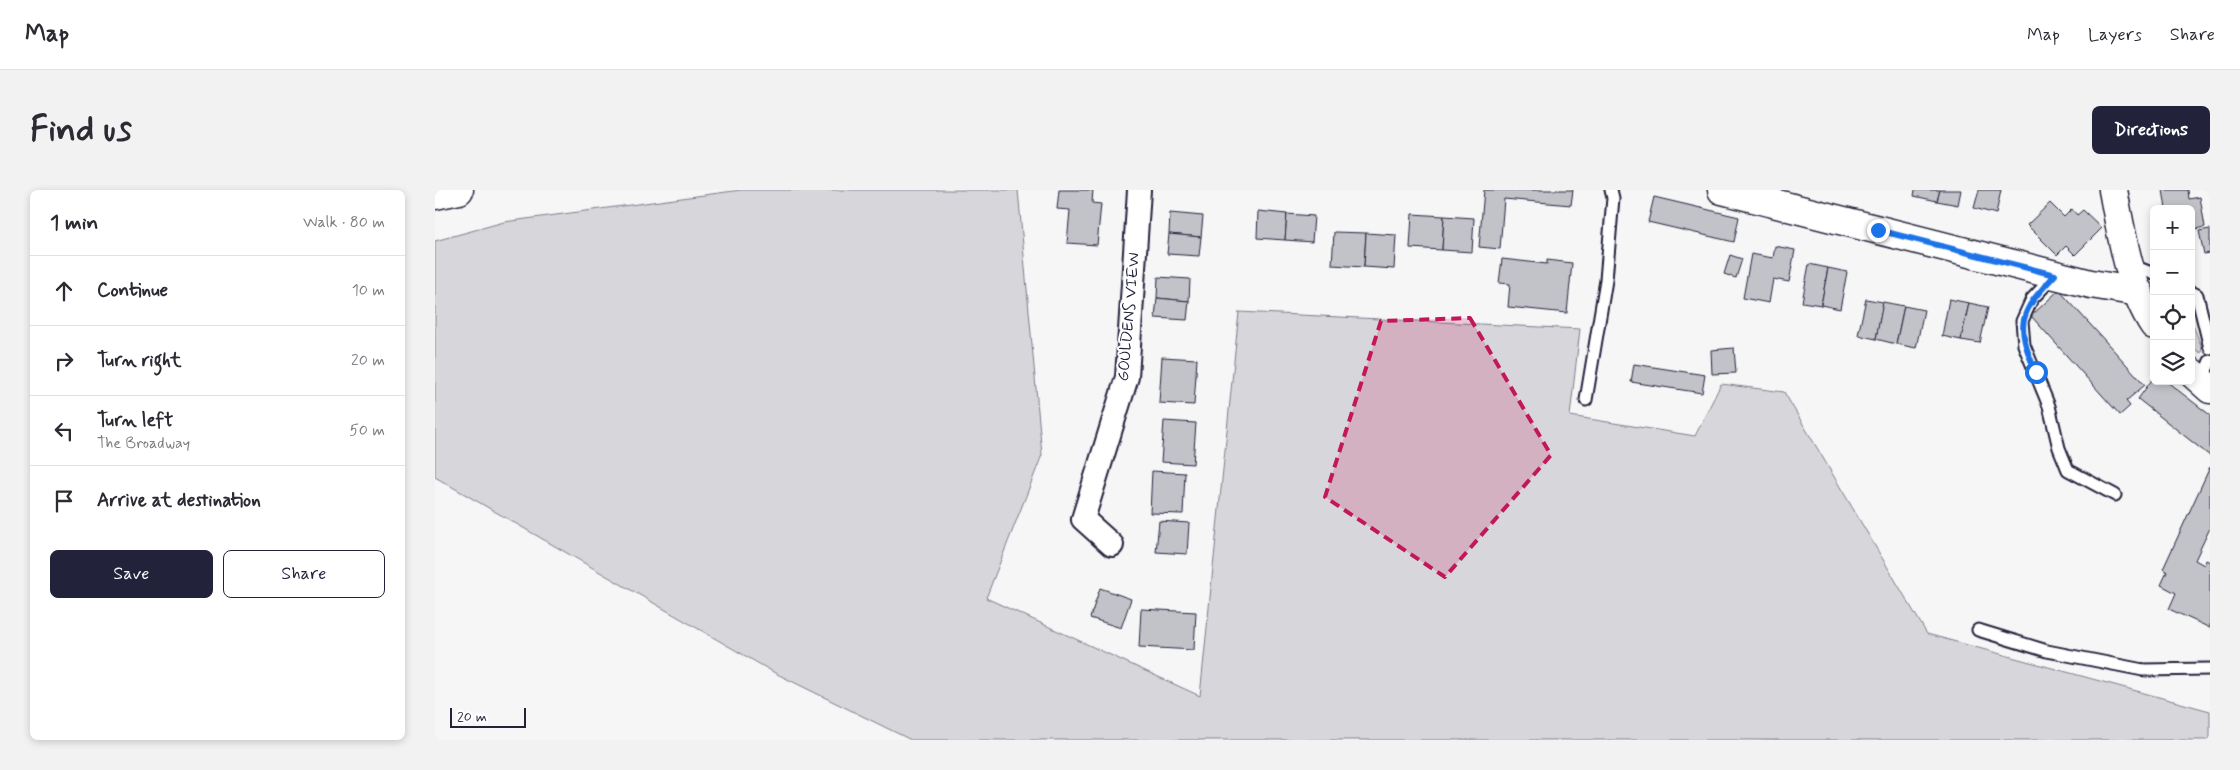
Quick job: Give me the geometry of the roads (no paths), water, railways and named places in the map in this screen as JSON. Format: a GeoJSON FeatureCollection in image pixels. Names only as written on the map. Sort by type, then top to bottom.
{"type":"FeatureCollection","features":[{"type":"Feature","properties":{"kind":"street"},"geometry":{"type":"LineString","coordinates":[[435,195],[459,190]]}},
{"type":"Feature","properties":{"kind":"street","name":"GOULDENS VIEW"},"geometry":{"type":"LineString","coordinates":[[1112,545],[1083,518],[1127,377],[1139,190]]}},
{"type":"Feature","properties":{"kind":"street"},"geometry":{"type":"LineString","coordinates":[[1722,190],[2055,275],[2141,277]]}},
{"type":"Feature","properties":{"kind":"street"},"geometry":{"type":"LineString","coordinates":[[2113,190],[2150,310]]}},
{"type":"Feature","properties":{"kind":"lane"},"geometry":{"type":"LineString","coordinates":[[1586,400],[1606,280],[1613,198],[1611,190]]}},
{"type":"Feature","properties":{"kind":"lane"},"geometry":{"type":"LineString","coordinates":[[2055,275],[2032,299],[2022,321],[2024,345],[2049,406],[2059,448],[2068,470],[2115,495]]}},
{"type":"Feature","properties":{"kind":"lane"},"geometry":{"type":"LineString","coordinates":[[2195,293],[2197,294],[2210,348]]}},
{"type":"Feature","properties":{"kind":"lane"},"geometry":{"type":"LineString","coordinates":[[1978,630],[2047,651],[2143,670],[2210,669]]}}]}
